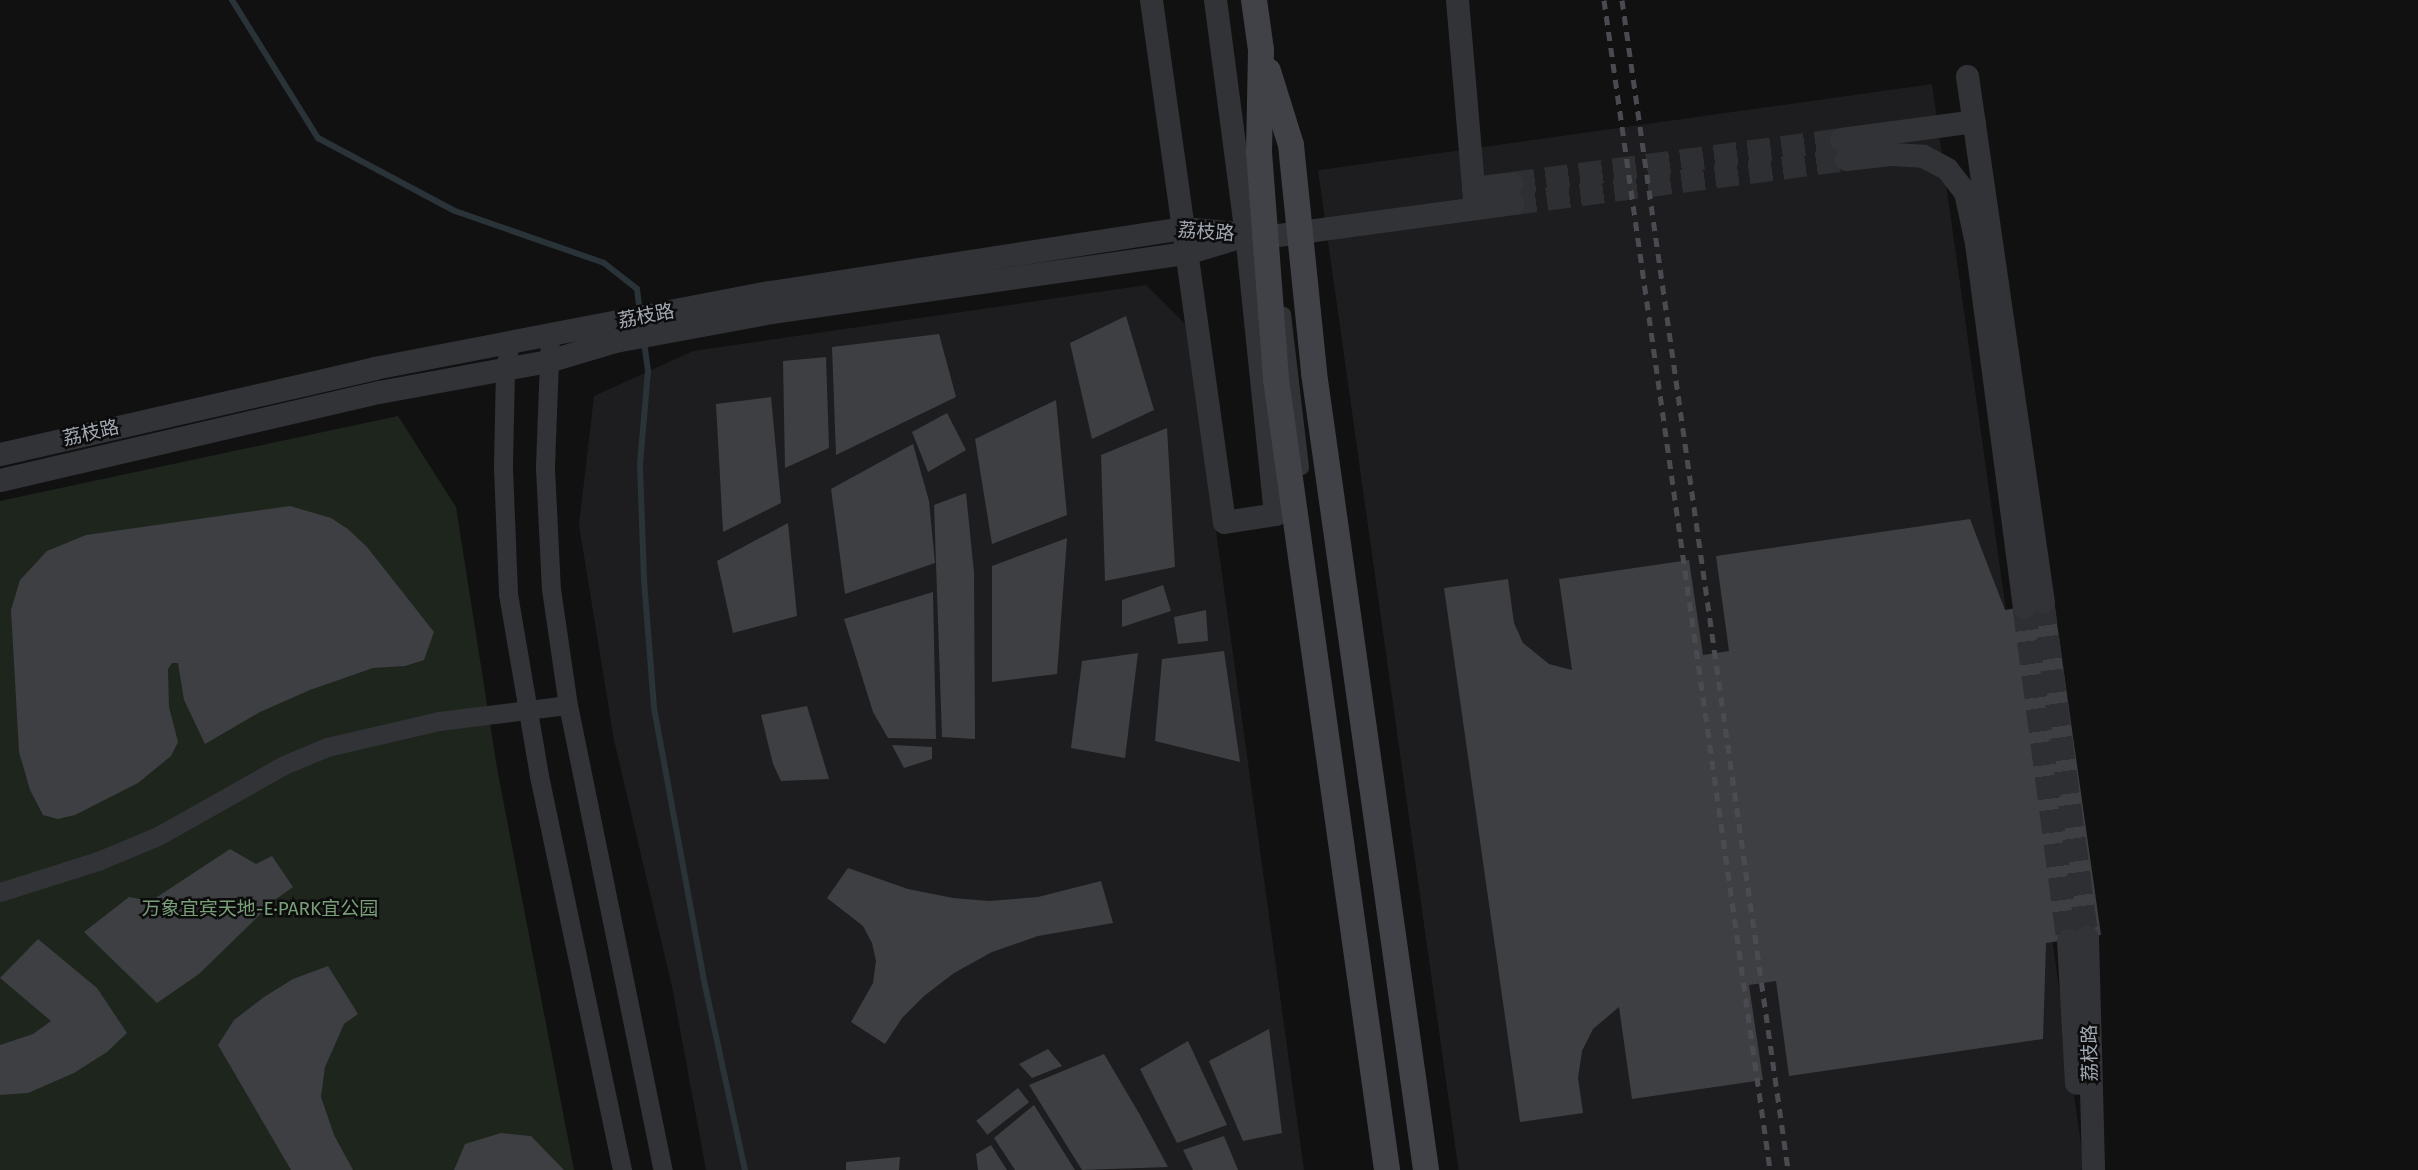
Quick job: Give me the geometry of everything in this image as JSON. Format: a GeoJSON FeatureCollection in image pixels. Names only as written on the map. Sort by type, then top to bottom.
{"type":"FeatureCollection","features":[{"type":"Feature","properties":{"kind":"main road"},"geometry":{"type":"LineString","coordinates":[[1254,0],[1261,50],[1259,152],[1276,379],[1387,1170]]}},
{"type":"Feature","properties":{"kind":"main road"},"geometry":{"type":"LineString","coordinates":[[1261,50],[1291,145],[1314,373],[1426,1170]]}},
{"type":"Feature","properties":{"kind":"street"},"geometry":{"type":"LineString","coordinates":[[1151,0],[1224,522],[1275,514],[1246,235],[1215,0]]}},
{"type":"Feature","properties":{"kind":"street"},"geometry":{"type":"LineString","coordinates":[[1457,0],[1474,198]]}},
{"type":"Feature","properties":{"kind":"street"},"geometry":{"type":"LineString","coordinates":[[1967,76],[1974,121],[2034,604],[1978,256],[1965,192],[1947,169],[1923,156],[1844,149],[1974,121]]}},
{"type":"Feature","properties":{"kind":"street"},"geometry":{"type":"LineString","coordinates":[[1246,235],[1278,234],[1512,193]]}},
{"type":"Feature","properties":{"kind":"street","name":"荔枝路"},"geometry":{"type":"LineString","coordinates":[[0,454],[374,368],[510,342],[550,335],[614,332],[1182,228],[1246,235]]}},
{"type":"Feature","properties":{"kind":"street"},"geometry":{"type":"LineString","coordinates":[[1278,234],[1289,376],[1396,1170]]}},
{"type":"Feature","properties":{"kind":"street","name":"荔枝路"},"geometry":{"type":"LineString","coordinates":[[771,302],[1186,253],[1246,235]]}},
{"type":"Feature","properties":{"kind":"street","name":"荔枝路"},"geometry":{"type":"LineString","coordinates":[[0,480],[379,392],[548,361],[614,332]]}},
{"type":"Feature","properties":{"kind":"street"},"geometry":{"type":"LineString","coordinates":[[550,335],[546,523],[551,589],[568,705],[663,1170]]}},
{"type":"Feature","properties":{"kind":"street"},"geometry":{"type":"LineString","coordinates":[[510,342],[505,369],[505,539],[509,594],[527,709],[622,1170]]}},
{"type":"Feature","properties":{"kind":"street"},"geometry":{"type":"LineString","coordinates":[[0,892],[98,861],[158,836],[284,765],[327,747],[439,721],[568,705]]}},
{"type":"Feature","properties":{"kind":"street","name":"荔枝路"},"geometry":{"type":"LineString","coordinates":[[2078,1170],[2078,938],[2093,1170]]}},
{"type":"Feature","properties":{"kind":"shaded area"},"geometry":{"type":"Polygon","coordinates":[[[1932,84],[2085,1169],[1459,1170],[1318,170],[1932,84]]]}},
{"type":"Feature","properties":{"kind":"shaded area"},"geometry":{"type":"Polygon","coordinates":[[[1146,285],[1188,327],[1304,1170],[706,1170],[673,991],[614,740],[579,525],[594,396],[693,351],[1146,285]]]}},
{"type":"Feature","properties":{"kind":"green space","name":"万象宜宾天地-E·PARK宜公园"},"geometry":{"type":"Polygon","coordinates":[[[398,416],[456,507],[497,768],[574,1170],[0,1170],[0,501],[398,416]]]}},
{"type":"Feature","properties":{"kind":"building"},"geometry":{"type":"Polygon","coordinates":[[[1126,316],[1154,410],[1092,439],[1070,343],[1126,316]]]}},
{"type":"Feature","properties":{"kind":"building"},"geometry":{"type":"Polygon","coordinates":[[[939,334],[956,397],[836,455],[832,347],[939,334]]]}},
{"type":"Feature","properties":{"kind":"building"},"geometry":{"type":"Polygon","coordinates":[[[826,357],[829,448],[785,468],[783,361],[826,357]]]}},
{"type":"Feature","properties":{"kind":"building"},"geometry":{"type":"Polygon","coordinates":[[[771,397],[781,503],[723,532],[716,404],[771,397]]]}},
{"type":"Feature","properties":{"kind":"building"},"geometry":{"type":"Polygon","coordinates":[[[1056,400],[1067,515],[992,544],[975,439],[1056,400]]]}},
{"type":"Feature","properties":{"kind":"building"},"geometry":{"type":"Polygon","coordinates":[[[947,413],[966,450],[928,472],[912,432],[947,413]]]}},
{"type":"Feature","properties":{"kind":"building"},"geometry":{"type":"Polygon","coordinates":[[[1167,428],[1175,567],[1105,581],[1101,455],[1167,428]]]}},
{"type":"Feature","properties":{"kind":"building"},"geometry":{"type":"Polygon","coordinates":[[[913,444],[929,501],[935,563],[845,594],[831,489],[913,444]]]}},
{"type":"Feature","properties":{"kind":"building"},"geometry":{"type":"Polygon","coordinates":[[[966,493],[974,573],[975,739],[942,737],[934,505],[966,493]]]}},
{"type":"Feature","properties":{"kind":"building"},"geometry":{"type":"Polygon","coordinates":[[[290,506],[331,518],[367,547],[434,632],[424,660],[405,666],[373,668],[310,690],[260,712],[205,744],[184,700],[178,663],[172,663],[168,669],[169,707],[178,742],[171,756],[138,783],[75,815],[58,819],[43,815],[30,790],[19,752],[11,610],[20,580],[47,551],[86,535],[290,506]]]}},
{"type":"Feature","properties":{"kind":"building"},"geometry":{"type":"Polygon","coordinates":[[[1970,519],[2005,610],[2054,602],[2101,935],[2046,943],[2043,1039],[1789,1076],[1776,981],[1749,985],[1763,1080],[1632,1099],[1619,1007],[1593,1029],[1582,1051],[1578,1078],[1583,1113],[1520,1122],[1444,588],[1508,579],[1514,623],[1523,643],[1549,664],[1572,670],[1559,579],[1689,560],[1703,655],[1729,651],[1716,556],[1970,519]]]}},
{"type":"Feature","properties":{"kind":"building"},"geometry":{"type":"Polygon","coordinates":[[[788,523],[797,616],[733,633],[717,561],[788,523]]]}},
{"type":"Feature","properties":{"kind":"building"},"geometry":{"type":"Polygon","coordinates":[[[1067,538],[1057,674],[992,682],[992,566],[1067,538]]]}},
{"type":"Feature","properties":{"kind":"building"},"geometry":{"type":"Polygon","coordinates":[[[1163,585],[1171,611],[1122,627],[1122,600],[1163,585]]]}},
{"type":"Feature","properties":{"kind":"building"},"geometry":{"type":"Polygon","coordinates":[[[933,592],[936,739],[888,738],[873,712],[844,619],[933,592]]]}},
{"type":"Feature","properties":{"kind":"building"},"geometry":{"type":"Polygon","coordinates":[[[1206,610],[1208,641],[1178,644],[1174,617],[1206,610]]]}},
{"type":"Feature","properties":{"kind":"building"},"geometry":{"type":"Polygon","coordinates":[[[1224,651],[1240,762],[1155,741],[1162,659],[1224,651]]]}},
{"type":"Feature","properties":{"kind":"building"},"geometry":{"type":"Polygon","coordinates":[[[1138,653],[1125,758],[1071,748],[1082,661],[1138,653]]]}},
{"type":"Feature","properties":{"kind":"building"},"geometry":{"type":"Polygon","coordinates":[[[807,706],[829,779],[781,781],[773,764],[761,715],[807,706]]]}},
{"type":"Feature","properties":{"kind":"building"},"geometry":{"type":"Polygon","coordinates":[[[892,745],[932,747],[932,759],[904,768],[892,745]]]}},
{"type":"Feature","properties":{"kind":"building"},"geometry":{"type":"Polygon","coordinates":[[[230,849],[256,864],[272,856],[293,887],[276,899],[199,974],[157,1003],[84,932],[129,897],[151,901],[230,849]]]}},
{"type":"Feature","properties":{"kind":"building"},"geometry":{"type":"Polygon","coordinates":[[[848,868],[908,889],[953,898],[989,901],[1038,897],[1101,881],[1113,923],[1038,936],[992,952],[954,973],[924,996],[902,1018],[885,1044],[851,1022],[873,983],[876,961],[872,943],[863,926],[827,898],[848,868]]]}},
{"type":"Feature","properties":{"kind":"building"},"geometry":{"type":"Polygon","coordinates":[[[38,939],[97,988],[127,1033],[107,1052],[74,1073],[28,1093],[0,1095],[0,1045],[33,1034],[51,1021],[0,978],[38,939]]]}},
{"type":"Feature","properties":{"kind":"building"},"geometry":{"type":"Polygon","coordinates":[[[328,966],[358,1014],[344,1024],[325,1067],[321,1097],[334,1135],[353,1170],[291,1170],[218,1045],[234,1020],[264,997],[293,979],[328,966]]]}},
{"type":"Feature","properties":{"kind":"building"},"geometry":{"type":"Polygon","coordinates":[[[1269,1029],[1282,1133],[1243,1141],[1209,1061],[1269,1029]]]}},
{"type":"Feature","properties":{"kind":"building"},"geometry":{"type":"Polygon","coordinates":[[[1188,1041],[1227,1125],[1177,1143],[1140,1069],[1188,1041]]]}},
{"type":"Feature","properties":{"kind":"building"},"geometry":{"type":"Polygon","coordinates":[[[1048,1049],[1062,1066],[1032,1078],[1019,1064],[1048,1049]]]}},
{"type":"Feature","properties":{"kind":"building"},"geometry":{"type":"Polygon","coordinates":[[[1104,1054],[1168,1167],[1082,1170],[1029,1085],[1104,1054]]]}},
{"type":"Feature","properties":{"kind":"building"},"geometry":{"type":"Polygon","coordinates":[[[1018,1088],[1029,1102],[987,1135],[976,1121],[1018,1088]]]}},
{"type":"Feature","properties":{"kind":"building"},"geometry":{"type":"Polygon","coordinates":[[[1034,1105],[1075,1170],[1015,1170],[994,1138],[1034,1105]]]}},
{"type":"Feature","properties":{"kind":"building"},"geometry":{"type":"Polygon","coordinates":[[[501,1133],[531,1136],[564,1170],[454,1170],[465,1144],[501,1133]]]}},
{"type":"Feature","properties":{"kind":"building"},"geometry":{"type":"Polygon","coordinates":[[[1224,1136],[1238,1170],[1193,1170],[1183,1150],[1224,1136]]]}},
{"type":"Feature","properties":{"kind":"building"},"geometry":{"type":"Polygon","coordinates":[[[991,1145],[1007,1170],[978,1170],[976,1154],[991,1145]]]}},
{"type":"Feature","properties":{"kind":"building"},"geometry":{"type":"Polygon","coordinates":[[[900,1157],[899,1170],[846,1170],[846,1162],[900,1157]]]}},
{"type":"Feature","properties":{"kind":"waterway"},"geometry":{"type":"LineString","coordinates":[[232,0],[318,138],[455,211],[604,263],[637,289],[640,314]]}},
{"type":"Feature","properties":{"kind":"waterway"},"geometry":{"type":"LineString","coordinates":[[644,342],[648,371],[640,465],[644,580],[654,708],[703,976],[745,1170]]}},
{"type":"Feature","properties":{"kind":"tunnel"},"geometry":{"type":"LineString","coordinates":[[1512,183],[1841,139]]}},
{"type":"Feature","properties":{"kind":"tunnel"},"geometry":{"type":"LineString","coordinates":[[1513,203],[1846,159]]}},
{"type":"Feature","properties":{"kind":"tunnel"},"geometry":{"type":"LineString","coordinates":[[2043,602],[2087,937]]}},
{"type":"Feature","properties":{"kind":"tunnel"},"geometry":{"type":"LineString","coordinates":[[2024,607],[2068,940]]}},
{"type":"Feature","properties":{"kind":"railway"},"geometry":{"type":"LineString","coordinates":[[1604,0],[1770,1170]]}},
{"type":"Feature","properties":{"kind":"railway"},"geometry":{"type":"LineString","coordinates":[[1622,0],[1788,1170]]}}]}
